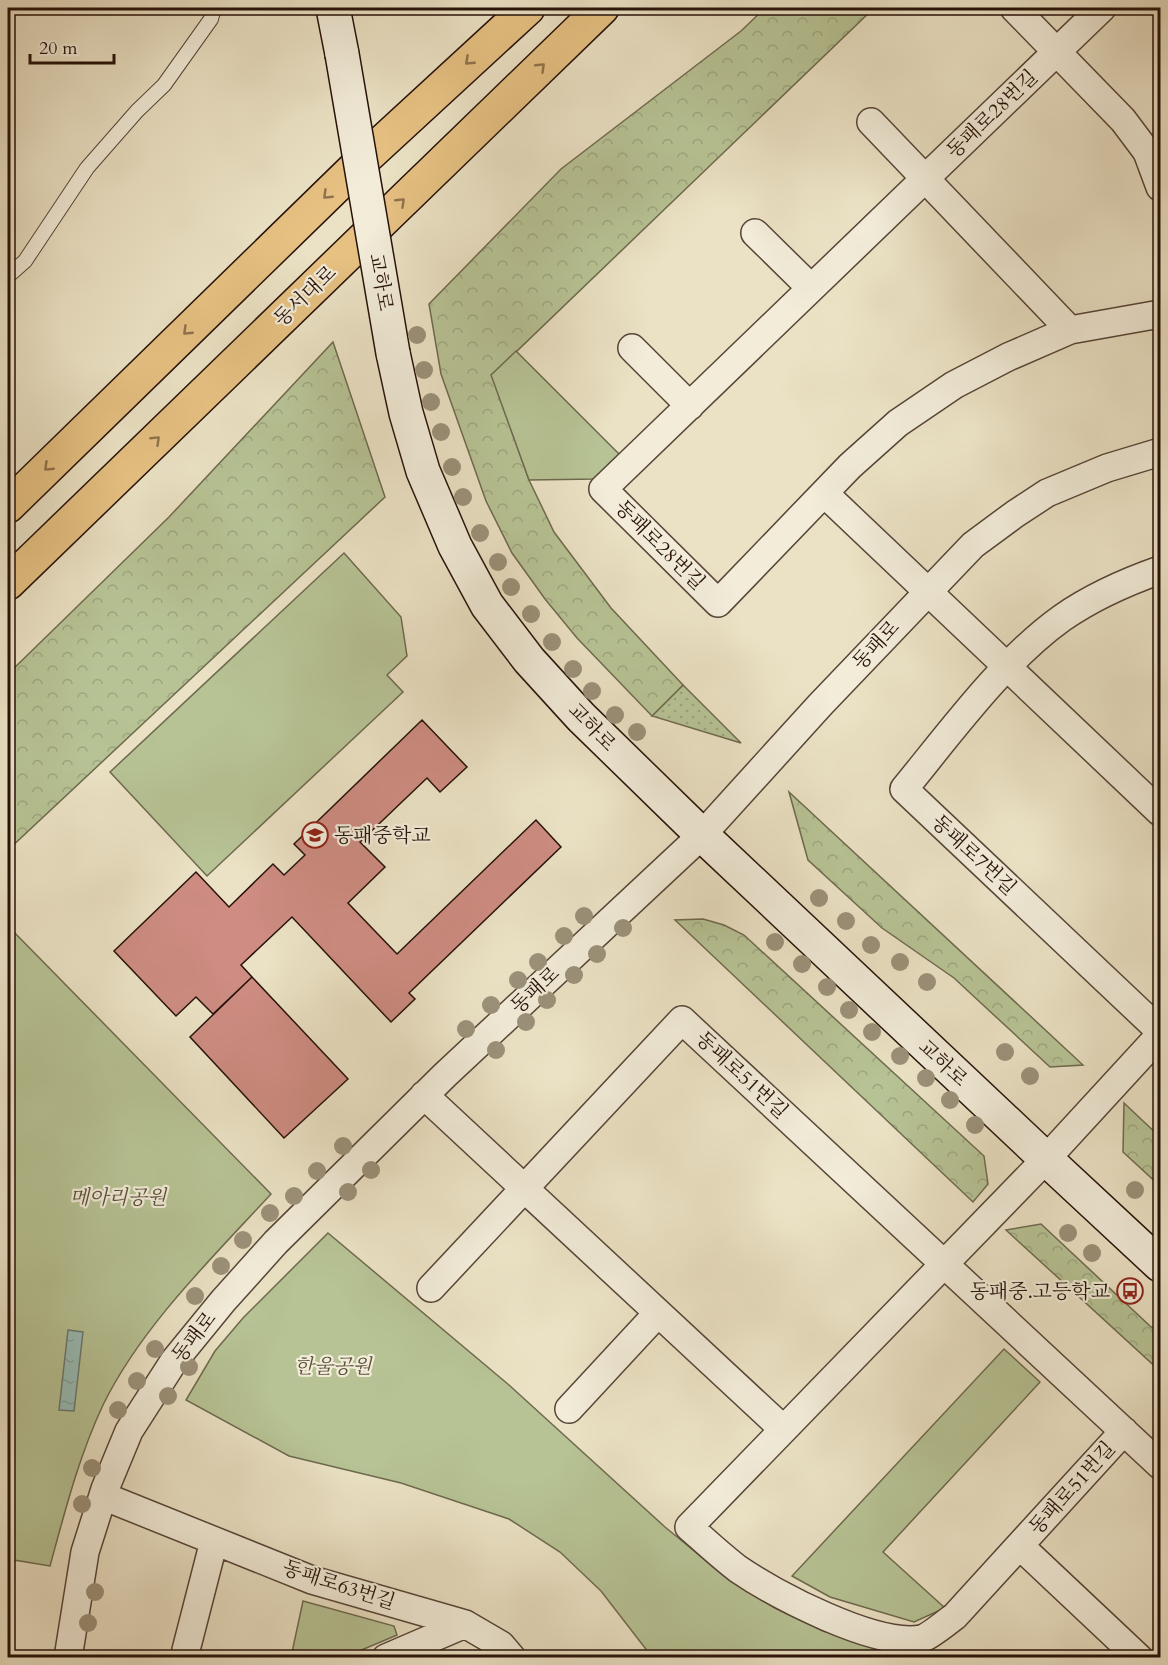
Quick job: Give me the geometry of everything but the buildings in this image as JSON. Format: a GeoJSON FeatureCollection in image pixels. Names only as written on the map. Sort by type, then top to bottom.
{"type":"FeatureCollection","features":[{"type":"Feature","properties":{"kind":"highway"},"geometry":{"type":"LineString","coordinates":[[8,506],[364,159],[528,8]]}},
{"type":"Feature","properties":{"kind":"highway","name":"동서대로"},"geometry":{"type":"LineString","coordinates":[[8,583],[602,8]]}},
{"type":"Feature","properties":{"kind":"highway"},"geometry":{"type":"LineString","coordinates":[[8,590],[133,462]]}},
{"type":"Feature","properties":{"kind":"street","name":"교하로"},"geometry":{"type":"LineString","coordinates":[[333,8],[393,353],[406,413],[423,471],[455,546],[488,605],[529,660],[581,717],[702,835],[1161,1265]]}},
{"type":"Feature","properties":{"kind":"street"},"geometry":{"type":"LineString","coordinates":[[1014,8],[1123,120],[1147,152],[1161,187]]}},
{"type":"Feature","properties":{"kind":"street","name":"동패로28번길"},"geometry":{"type":"LineString","coordinates":[[1102,8],[603,489],[718,603],[850,466],[898,423],[954,385],[1008,357],[1070,330],[1161,314]]}},
{"type":"Feature","properties":{"kind":"street"},"geometry":{"type":"LineString","coordinates":[[871,122],[1070,330]]}},
{"type":"Feature","properties":{"kind":"street"},"geometry":{"type":"LineString","coordinates":[[755,232],[811,288]]}},
{"type":"Feature","properties":{"kind":"street"},"geometry":{"type":"LineString","coordinates":[[632,348],[690,406]]}},
{"type":"Feature","properties":{"kind":"street","name":"동패로"},"geometry":{"type":"LineString","coordinates":[[68,1658],[85,1552],[103,1496],[129,1431],[174,1361],[223,1301],[276,1242],[424,1095],[702,835],[973,545],[1047,493],[1107,468],[1161,452]]}},
{"type":"Feature","properties":{"kind":"street"},"geometry":{"type":"LineString","coordinates":[[824,493],[1161,812]]}},
{"type":"Feature","properties":{"kind":"street","name":"동패로7번길"},"geometry":{"type":"LineString","coordinates":[[1046,1159],[1161,1033],[903,789],[1023,650],[1062,618],[1103,594],[1155,579]]}},
{"type":"Feature","properties":{"kind":"street","name":"동패로51번길"},"geometry":{"type":"LineString","coordinates":[[431,1288],[682,1020],[1161,1465]]}},
{"type":"Feature","properties":{"kind":"street"},"geometry":{"type":"LineString","coordinates":[[424,1095],[783,1429]]}},
{"type":"Feature","properties":{"kind":"street","name":"동패로51번길"},"geometry":{"type":"LineString","coordinates":[[1046,1159],[689,1527],[737,1568],[778,1593],[828,1618],[888,1638],[922,1639],[955,1616],[1124,1431]]}},
{"type":"Feature","properties":{"kind":"street"},"geometry":{"type":"LineString","coordinates":[[569,1409],[658,1313]]}},
{"type":"Feature","properties":{"kind":"street","name":"동패로63번길"},"geometry":{"type":"LineString","coordinates":[[103,1496],[312,1580],[465,1624],[501,1645],[512,1658]]}},
{"type":"Feature","properties":{"kind":"street"},"geometry":{"type":"LineString","coordinates":[[185,1658],[214,1541]]}},
{"type":"Feature","properties":{"kind":"street","name":"동패로51번길"},"geometry":{"type":"LineString","coordinates":[[1020,1545],[1139,1658]]}},
{"type":"Feature","properties":{"kind":"street"},"geometry":{"type":"LineString","coordinates":[[386,1658],[465,1624]]}},
{"type":"Feature","properties":{"kind":"lane"},"geometry":{"type":"LineString","coordinates":[[8,276],[25,261],[87,168],[137,111],[164,85],[211,19],[214,8]]}},
{"type":"Feature","properties":{"kind":"green space"},"geometry":{"type":"Polygon","coordinates":[[[765,8],[874,8],[492,375],[529,480],[554,532],[611,608],[683,685],[652,716],[577,638],[512,553],[486,501],[441,374],[429,304],[561,169],[741,31],[765,8]]]}},
{"type":"Feature","properties":{"kind":"green space"},"geometry":{"type":"Polygon","coordinates":[[[333,342],[385,497],[8,850],[8,674],[169,517],[333,342]]]}},
{"type":"Feature","properties":{"kind":"green space"},"geometry":{"type":"Polygon","coordinates":[[[516,351],[621,456],[597,479],[529,480],[491,375],[516,351]]]}},
{"type":"Feature","properties":{"kind":"green space"},"geometry":{"type":"Polygon","coordinates":[[[344,553],[401,617],[407,656],[387,675],[403,692],[207,876],[110,772],[344,553]]]}},
{"type":"Feature","properties":{"kind":"green space"},"geometry":{"type":"Polygon","coordinates":[[[683,685],[741,743],[652,716],[683,685]]]}},
{"type":"Feature","properties":{"kind":"green space"},"geometry":{"type":"Polygon","coordinates":[[[789,792],[1083,1065],[1050,1067],[954,978],[882,928],[808,860],[789,792]]]}},
{"type":"Feature","properties":{"kind":"green space"},"geometry":{"type":"Polygon","coordinates":[[[703,919],[724,925],[744,935],[984,1156],[988,1184],[973,1202],[675,920],[703,919]]]}},
{"type":"Feature","properties":{"kind":"green space","name":"메아리공원"},"geometry":{"type":"Polygon","coordinates":[[[8,926],[271,1194],[179,1294],[137,1348],[119,1376],[103,1405],[87,1444],[50,1566],[8,1559],[8,926]]]}},
{"type":"Feature","properties":{"kind":"green space"},"geometry":{"type":"Polygon","coordinates":[[[1124,1103],[1160,1137],[1160,1186],[1123,1152],[1124,1103]]]}},
{"type":"Feature","properties":{"kind":"green space"},"geometry":{"type":"Polygon","coordinates":[[[1041,1224],[1160,1333],[1160,1371],[1006,1230],[1041,1224]]]}},
{"type":"Feature","properties":{"kind":"green space","name":"한울공원"},"geometry":{"type":"Polygon","coordinates":[[[328,1233],[509,1385],[665,1527],[732,1582],[775,1608],[823,1631],[916,1657],[652,1657],[601,1591],[560,1552],[509,1519],[401,1483],[289,1456],[186,1400],[215,1351],[243,1318],[328,1233]]]}},
{"type":"Feature","properties":{"kind":"green space"},"geometry":{"type":"Polygon","coordinates":[[[1004,1349],[1040,1382],[883,1552],[945,1608],[914,1622],[830,1597],[792,1576],[1004,1349]]]}},
{"type":"Feature","properties":{"kind":"green space"},"geometry":{"type":"Polygon","coordinates":[[[303,1601],[394,1626],[397,1635],[345,1657],[291,1657],[303,1601]]]}},
{"type":"Feature","properties":{"kind":"water"},"geometry":{"type":"Polygon","coordinates":[[[68,1330],[83,1332],[74,1411],[59,1410],[68,1330]]]}},
{"type":"Feature","properties":{"kind":"place","name":"동패중학교"},"geometry":{"type":"Point","coordinates":[315,835]}},
{"type":"Feature","properties":{"kind":"place","name":"동패중.고등학교"},"geometry":{"type":"Point","coordinates":[1130,1291]}}]}
